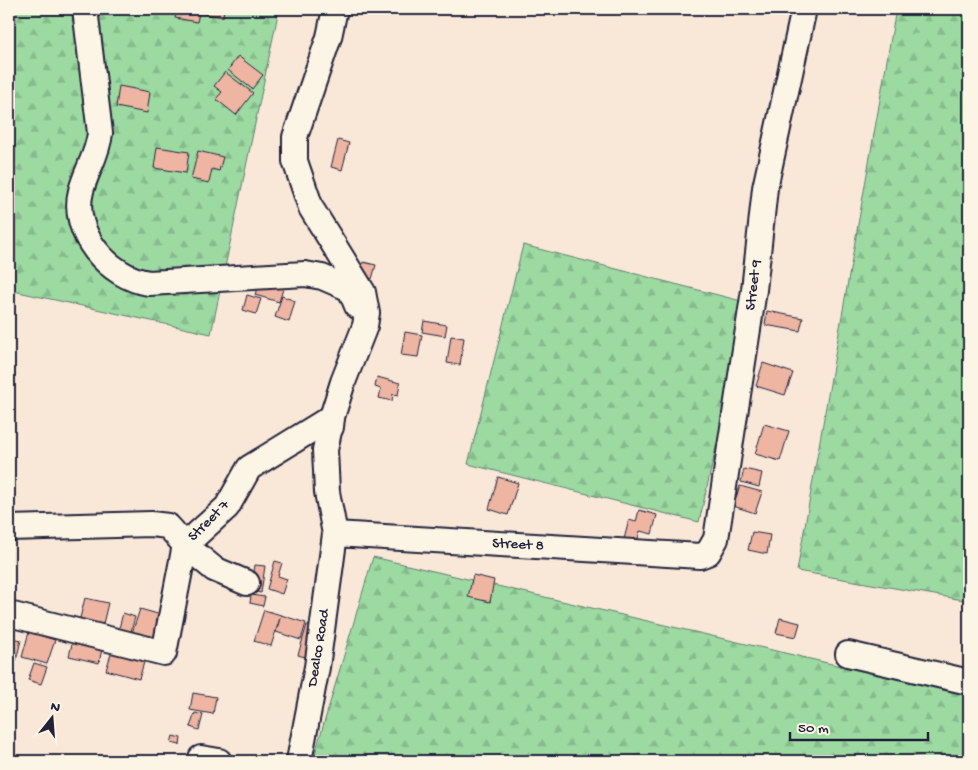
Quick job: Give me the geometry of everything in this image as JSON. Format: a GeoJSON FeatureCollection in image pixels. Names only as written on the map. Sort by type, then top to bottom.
{"type":"FeatureCollection","features":[{"type":"Feature","properties":{"kind":"street"},"geometry":{"type":"LineString","coordinates":[[84,9],[100,133],[98,145],[80,192],[80,214],[86,232],[100,258],[120,273],[137,282],[149,284],[305,274],[322,277],[350,289],[365,326]]}},
{"type":"Feature","properties":{"kind":"street","name":"Dealco Road"},"geometry":{"type":"LineString","coordinates":[[299,761],[317,666],[335,534],[327,487],[325,450],[332,417],[343,382],[365,326],[367,305],[363,292],[311,208],[295,161],[295,137],[329,37],[335,9]]}},
{"type":"Feature","properties":{"kind":"street","name":"Street 9"},"geometry":{"type":"LineString","coordinates":[[700,556],[708,553],[716,539],[754,290],[765,188],[804,9]]}},
{"type":"Feature","properties":{"kind":"street","name":"Street 7"},"geometry":{"type":"LineString","coordinates":[[9,614],[164,653],[185,544],[227,507],[249,468],[332,417]]}},
{"type":"Feature","properties":{"kind":"street"},"geometry":{"type":"LineString","coordinates":[[9,528],[151,524],[168,526],[185,544],[214,569],[247,582]]}},
{"type":"Feature","properties":{"kind":"street","name":"Street 8"},"geometry":{"type":"LineString","coordinates":[[335,534],[700,556]]}},
{"type":"Feature","properties":{"kind":"street"},"geometry":{"type":"LineString","coordinates":[[848,654],[969,682]]}},
{"type":"Feature","properties":{"kind":"green space"},"geometry":{"type":"Polygon","coordinates":[[[9,9],[279,9],[211,334],[9,290],[9,9]]]}},
{"type":"Feature","properties":{"kind":"green space"},"geometry":{"type":"Polygon","coordinates":[[[896,9],[969,9],[969,601],[797,571],[896,9]]]}},
{"type":"Feature","properties":{"kind":"green space"},"geometry":{"type":"Polygon","coordinates":[[[523,245],[749,303],[699,522],[468,464],[523,245]]]}},
{"type":"Feature","properties":{"kind":"green space"},"geometry":{"type":"Polygon","coordinates":[[[373,557],[969,696],[969,761],[329,761],[314,757],[373,557]]]}},
{"type":"Feature","properties":{"kind":"building"},"geometry":{"type":"Polygon","coordinates":[[[177,9],[224,9],[223,17],[199,13],[197,22],[175,18],[177,9]]]}},
{"type":"Feature","properties":{"kind":"building"},"geometry":{"type":"Polygon","coordinates":[[[238,56],[263,75],[252,89],[228,70],[238,56]]]}},
{"type":"Feature","properties":{"kind":"building"},"geometry":{"type":"Polygon","coordinates":[[[225,72],[253,93],[236,115],[216,99],[222,92],[214,86],[225,72]]]}},
{"type":"Feature","properties":{"kind":"building"},"geometry":{"type":"Polygon","coordinates":[[[119,86],[150,92],[147,113],[116,107],[119,86]]]}},
{"type":"Feature","properties":{"kind":"building"},"geometry":{"type":"Polygon","coordinates":[[[338,140],[349,143],[342,170],[331,167],[338,140]]]}},
{"type":"Feature","properties":{"kind":"building"},"geometry":{"type":"Polygon","coordinates":[[[157,147],[189,152],[186,173],[154,168],[157,147]]]}},
{"type":"Feature","properties":{"kind":"building"},"geometry":{"type":"Polygon","coordinates":[[[198,151],[223,157],[219,171],[212,169],[209,183],[191,179],[198,151]]]}},
{"type":"Feature","properties":{"kind":"building"},"geometry":{"type":"Polygon","coordinates":[[[363,262],[376,265],[372,279],[360,277],[363,262]]]}},
{"type":"Feature","properties":{"kind":"building"},"geometry":{"type":"Polygon","coordinates":[[[259,281],[283,289],[279,302],[255,295],[259,281]]]}},
{"type":"Feature","properties":{"kind":"building"},"geometry":{"type":"Polygon","coordinates":[[[247,295],[261,299],[256,314],[243,310],[247,295]]]}},
{"type":"Feature","properties":{"kind":"building"},"geometry":{"type":"Polygon","coordinates":[[[282,296],[295,301],[289,322],[275,317],[282,296]]]}},
{"type":"Feature","properties":{"kind":"building"},"geometry":{"type":"Polygon","coordinates":[[[767,311],[803,318],[800,331],[765,325],[767,311]]]}},
{"type":"Feature","properties":{"kind":"building"},"geometry":{"type":"Polygon","coordinates":[[[424,321],[447,325],[445,336],[422,332],[424,321]]]}},
{"type":"Feature","properties":{"kind":"building"},"geometry":{"type":"Polygon","coordinates":[[[405,332],[422,335],[418,357],[401,355],[405,332]]]}},
{"type":"Feature","properties":{"kind":"building"},"geometry":{"type":"Polygon","coordinates":[[[451,336],[464,338],[460,365],[447,363],[451,336]]]}},
{"type":"Feature","properties":{"kind":"building"},"geometry":{"type":"Polygon","coordinates":[[[763,363],[793,373],[785,395],[756,386],[763,363]]]}},
{"type":"Feature","properties":{"kind":"building"},"geometry":{"type":"Polygon","coordinates":[[[377,377],[400,383],[398,395],[393,394],[392,401],[379,398],[381,389],[375,387],[377,377]]]}},
{"type":"Feature","properties":{"kind":"building"},"geometry":{"type":"Polygon","coordinates":[[[764,424],[789,431],[780,461],[755,454],[764,424]]]}},
{"type":"Feature","properties":{"kind":"building"},"geometry":{"type":"Polygon","coordinates":[[[744,469],[762,473],[759,487],[741,482],[744,469]]]}},
{"type":"Feature","properties":{"kind":"building"},"geometry":{"type":"Polygon","coordinates":[[[498,477],[518,483],[508,515],[489,509],[498,477]]]}},
{"type":"Feature","properties":{"kind":"building"},"geometry":{"type":"Polygon","coordinates":[[[740,486],[762,492],[755,513],[733,506],[740,486]]]}},
{"type":"Feature","properties":{"kind":"building"},"geometry":{"type":"Polygon","coordinates":[[[639,510],[657,515],[652,534],[640,531],[637,542],[624,539],[629,520],[636,522],[639,510]]]}},
{"type":"Feature","properties":{"kind":"building"},"geometry":{"type":"Polygon","coordinates":[[[752,532],[770,535],[767,554],[748,550],[752,532]]]}},
{"type":"Feature","properties":{"kind":"building"},"geometry":{"type":"Polygon","coordinates":[[[275,561],[282,563],[278,576],[287,579],[282,594],[267,589],[275,561]]]}},
{"type":"Feature","properties":{"kind":"building"},"geometry":{"type":"Polygon","coordinates":[[[255,565],[265,566],[261,593],[251,591],[255,565]]]}},
{"type":"Feature","properties":{"kind":"building"},"geometry":{"type":"Polygon","coordinates":[[[473,575],[494,580],[490,602],[468,597],[473,575]]]}},
{"type":"Feature","properties":{"kind":"building"},"geometry":{"type":"Polygon","coordinates":[[[251,595],[265,597],[263,606],[250,603],[251,595]]]}},
{"type":"Feature","properties":{"kind":"building"},"geometry":{"type":"Polygon","coordinates":[[[85,598],[108,603],[102,628],[79,622],[85,598]]]}},
{"type":"Feature","properties":{"kind":"building"},"geometry":{"type":"Polygon","coordinates":[[[140,609],[165,616],[156,644],[131,636],[140,609]]]}},
{"type":"Feature","properties":{"kind":"building"},"geometry":{"type":"Polygon","coordinates":[[[264,610],[281,615],[271,646],[254,641],[264,610]]]}},
{"type":"Feature","properties":{"kind":"building"},"geometry":{"type":"Polygon","coordinates":[[[123,613],[135,617],[130,635],[118,632],[123,613]]]}},
{"type":"Feature","properties":{"kind":"building"},"geometry":{"type":"Polygon","coordinates":[[[281,615],[306,623],[301,640],[276,632],[281,615]]]}},
{"type":"Feature","properties":{"kind":"building"},"geometry":{"type":"Polygon","coordinates":[[[780,618],[800,623],[796,637],[776,633],[780,618]]]}},
{"type":"Feature","properties":{"kind":"building"},"geometry":{"type":"Polygon","coordinates":[[[307,625],[321,629],[312,659],[298,655],[307,625]]]}},
{"type":"Feature","properties":{"kind":"building"},"geometry":{"type":"Polygon","coordinates":[[[29,632],[55,640],[47,664],[22,657],[29,632]]]}},
{"type":"Feature","properties":{"kind":"building"},"geometry":{"type":"Polygon","coordinates":[[[75,632],[104,639],[99,663],[69,656],[75,632]]]}},
{"type":"Feature","properties":{"kind":"building"},"geometry":{"type":"Polygon","coordinates":[[[9,637],[21,640],[16,661],[9,659],[9,637]]]}},
{"type":"Feature","properties":{"kind":"building"},"geometry":{"type":"Polygon","coordinates":[[[115,641],[145,659],[139,679],[106,670],[115,641]]]}},
{"type":"Feature","properties":{"kind":"building"},"geometry":{"type":"Polygon","coordinates":[[[34,663],[47,667],[41,684],[28,680],[34,663]]]}},
{"type":"Feature","properties":{"kind":"building"},"geometry":{"type":"Polygon","coordinates":[[[193,693],[216,697],[213,714],[190,710],[193,693]]]}},
{"type":"Feature","properties":{"kind":"building"},"geometry":{"type":"Polygon","coordinates":[[[195,713],[203,715],[199,730],[190,727],[195,713]]]}},
{"type":"Feature","properties":{"kind":"building"},"geometry":{"type":"Polygon","coordinates":[[[173,736],[181,738],[180,745],[171,743],[173,736]]]}}]}
